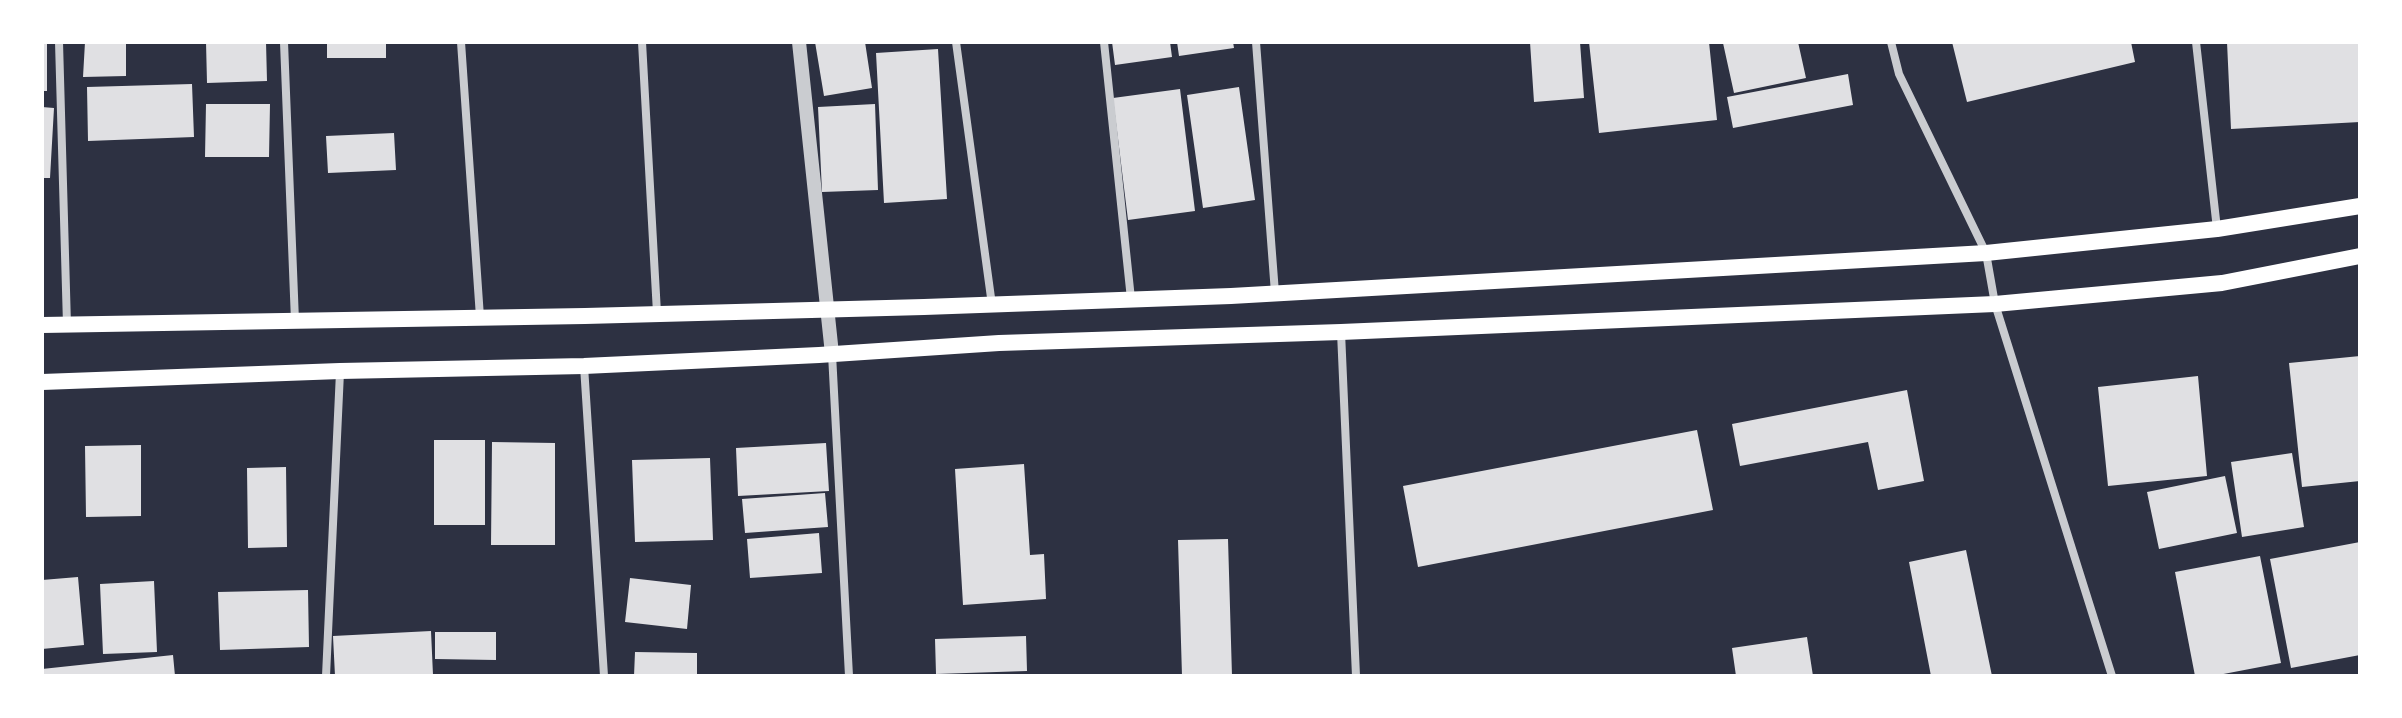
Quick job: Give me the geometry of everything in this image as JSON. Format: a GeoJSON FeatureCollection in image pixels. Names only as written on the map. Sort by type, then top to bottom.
{"type":"FeatureCollection","features":[{"type":"Feature","properties":{"kind":"main road"},"geometry":{"type":"LineString","coordinates":[[42,325],[992,305],[1275,293],[1986,253],[2217,229],[2360,206]]}},
{"type":"Feature","properties":{"kind":"main road"},"geometry":{"type":"LineString","coordinates":[[42,382],[584,366],[999,343],[1995,304],[2222,283],[2360,256]]}},
{"type":"Feature","properties":{"kind":"street"},"geometry":{"type":"LineString","coordinates":[[59,42],[67,325]]}},
{"type":"Feature","properties":{"kind":"street"},"geometry":{"type":"LineString","coordinates":[[284,42],[295,321]]}},
{"type":"Feature","properties":{"kind":"street"},"geometry":{"type":"LineString","coordinates":[[461,42],[480,317]]}},
{"type":"Feature","properties":{"kind":"street"},"geometry":{"type":"LineString","coordinates":[[642,42],[657,313]]}},
{"type":"Feature","properties":{"kind":"street"},"geometry":{"type":"LineString","coordinates":[[799,42],[832,354],[849,676]]}},
{"type":"Feature","properties":{"kind":"street"},"geometry":{"type":"LineString","coordinates":[[956,42],[992,305]]}},
{"type":"Feature","properties":{"kind":"street"},"geometry":{"type":"LineString","coordinates":[[1104,42],[1131,299]]}},
{"type":"Feature","properties":{"kind":"street"},"geometry":{"type":"LineString","coordinates":[[1256,42],[1275,293]]}},
{"type":"Feature","properties":{"kind":"street"},"geometry":{"type":"LineString","coordinates":[[1891,42],[1899,74],[1986,253],[1995,304],[2112,676]]}},
{"type":"Feature","properties":{"kind":"street"},"geometry":{"type":"LineString","coordinates":[[2196,42],[2217,229]]}},
{"type":"Feature","properties":{"kind":"street"},"geometry":{"type":"LineString","coordinates":[[1341,332],[1356,676]]}},
{"type":"Feature","properties":{"kind":"street"},"geometry":{"type":"LineString","coordinates":[[584,366],[604,676]]}},
{"type":"Feature","properties":{"kind":"street"},"geometry":{"type":"LineString","coordinates":[[326,676],[340,371]]}},
{"type":"Feature","properties":{"kind":"building"},"geometry":{"type":"Polygon","coordinates":[[[42,42],[47,42],[47,91],[42,91],[42,42]]]}},
{"type":"Feature","properties":{"kind":"building"},"geometry":{"type":"Polygon","coordinates":[[[85,42],[126,42],[126,76],[83,77],[85,42]]]}},
{"type":"Feature","properties":{"kind":"building"},"geometry":{"type":"Polygon","coordinates":[[[206,42],[266,42],[267,81],[207,83],[206,42]]]}},
{"type":"Feature","properties":{"kind":"building"},"geometry":{"type":"Polygon","coordinates":[[[327,42],[386,42],[386,58],[327,58],[327,42]]]}},
{"type":"Feature","properties":{"kind":"building"},"geometry":{"type":"Polygon","coordinates":[[[815,42],[865,42],[872,88],[824,96],[815,42]]]}},
{"type":"Feature","properties":{"kind":"building"},"geometry":{"type":"Polygon","coordinates":[[[1112,42],[1170,42],[1172,57],[1115,65],[1112,42]]]}},
{"type":"Feature","properties":{"kind":"building"},"geometry":{"type":"Polygon","coordinates":[[[1177,42],[1233,42],[1234,48],[1179,56],[1177,42]]]}},
{"type":"Feature","properties":{"kind":"building"},"geometry":{"type":"Polygon","coordinates":[[[1530,42],[1580,42],[1584,98],[1534,102],[1530,42]]]}},
{"type":"Feature","properties":{"kind":"building"},"geometry":{"type":"Polygon","coordinates":[[[1589,42],[1709,42],[1717,120],[1599,133],[1589,42]]]}},
{"type":"Feature","properties":{"kind":"building"},"geometry":{"type":"Polygon","coordinates":[[[1798,42],[1806,78],[1734,93],[1723,43],[1798,42]]]}},
{"type":"Feature","properties":{"kind":"building"},"geometry":{"type":"Polygon","coordinates":[[[1952,42],[2131,42],[2135,62],[1967,102],[1952,42]]]}},
{"type":"Feature","properties":{"kind":"building"},"geometry":{"type":"Polygon","coordinates":[[[2227,42],[2360,42],[2360,122],[2231,129],[2227,42]]]}},
{"type":"Feature","properties":{"kind":"building"},"geometry":{"type":"Polygon","coordinates":[[[938,49],[947,199],[884,203],[876,53],[938,49]]]}},
{"type":"Feature","properties":{"kind":"building"},"geometry":{"type":"Polygon","coordinates":[[[1848,74],[1853,105],[1733,128],[1727,97],[1848,74]]]}},
{"type":"Feature","properties":{"kind":"building"},"geometry":{"type":"Polygon","coordinates":[[[192,84],[194,137],[88,141],[87,87],[192,84]]]}},
{"type":"Feature","properties":{"kind":"building"},"geometry":{"type":"Polygon","coordinates":[[[1239,87],[1255,200],[1203,208],[1187,95],[1239,87]]]}},
{"type":"Feature","properties":{"kind":"building"},"geometry":{"type":"Polygon","coordinates":[[[1180,89],[1195,211],[1128,220],[1113,98],[1180,89]]]}},
{"type":"Feature","properties":{"kind":"building"},"geometry":{"type":"Polygon","coordinates":[[[206,104],[270,104],[269,157],[205,157],[206,104]]]}},
{"type":"Feature","properties":{"kind":"building"},"geometry":{"type":"Polygon","coordinates":[[[875,104],[878,190],[822,192],[818,107],[875,104]]]}},
{"type":"Feature","properties":{"kind":"building"},"geometry":{"type":"Polygon","coordinates":[[[42,107],[54,108],[50,178],[42,178],[42,107]]]}},
{"type":"Feature","properties":{"kind":"building"},"geometry":{"type":"Polygon","coordinates":[[[394,133],[396,170],[328,173],[326,136],[394,133]]]}},
{"type":"Feature","properties":{"kind":"building"},"geometry":{"type":"Polygon","coordinates":[[[2360,356],[2360,481],[2302,487],[2289,363],[2360,356]]]}},
{"type":"Feature","properties":{"kind":"building"},"geometry":{"type":"Polygon","coordinates":[[[2198,376],[2207,476],[2108,486],[2098,387],[2198,376]]]}},
{"type":"Feature","properties":{"kind":"building"},"geometry":{"type":"Polygon","coordinates":[[[1907,390],[1924,481],[1878,490],[1868,442],[1740,466],[1732,424],[1907,390]]]}},
{"type":"Feature","properties":{"kind":"building"},"geometry":{"type":"Polygon","coordinates":[[[1697,430],[1713,510],[1418,567],[1403,486],[1697,430]]]}},
{"type":"Feature","properties":{"kind":"building"},"geometry":{"type":"Polygon","coordinates":[[[434,440],[485,440],[485,525],[434,525],[434,440]]]}},
{"type":"Feature","properties":{"kind":"building"},"geometry":{"type":"Polygon","coordinates":[[[492,442],[555,443],[555,545],[491,545],[492,442]]]}},
{"type":"Feature","properties":{"kind":"building"},"geometry":{"type":"Polygon","coordinates":[[[826,443],[829,491],[738,496],[736,448],[826,443]]]}},
{"type":"Feature","properties":{"kind":"building"},"geometry":{"type":"Polygon","coordinates":[[[141,445],[141,516],[86,517],[85,446],[141,445]]]}},
{"type":"Feature","properties":{"kind":"building"},"geometry":{"type":"Polygon","coordinates":[[[2292,453],[2304,527],[2242,537],[2231,462],[2292,453]]]}},
{"type":"Feature","properties":{"kind":"building"},"geometry":{"type":"Polygon","coordinates":[[[710,458],[713,540],[635,542],[632,460],[710,458]]]}},
{"type":"Feature","properties":{"kind":"building"},"geometry":{"type":"Polygon","coordinates":[[[1024,464],[1030,555],[1044,554],[1046,599],[963,605],[955,469],[1024,464]]]}},
{"type":"Feature","properties":{"kind":"building"},"geometry":{"type":"Polygon","coordinates":[[[286,467],[287,547],[248,548],[247,468],[286,467]]]}},
{"type":"Feature","properties":{"kind":"building"},"geometry":{"type":"Polygon","coordinates":[[[2225,476],[2237,533],[2159,549],[2147,492],[2225,476]]]}},
{"type":"Feature","properties":{"kind":"building"},"geometry":{"type":"Polygon","coordinates":[[[825,493],[828,527],[745,533],[742,499],[825,493]]]}},
{"type":"Feature","properties":{"kind":"building"},"geometry":{"type":"Polygon","coordinates":[[[819,533],[822,573],[750,578],[747,539],[819,533]]]}},
{"type":"Feature","properties":{"kind":"building"},"geometry":{"type":"Polygon","coordinates":[[[1228,539],[1232,676],[1182,676],[1178,540],[1228,539]]]}},
{"type":"Feature","properties":{"kind":"building"},"geometry":{"type":"Polygon","coordinates":[[[2360,542],[2360,655],[2291,668],[2270,559],[2360,542]]]}},
{"type":"Feature","properties":{"kind":"building"},"geometry":{"type":"Polygon","coordinates":[[[1966,550],[1992,676],[1931,676],[1909,562],[1966,550]]]}},
{"type":"Feature","properties":{"kind":"building"},"geometry":{"type":"Polygon","coordinates":[[[2260,556],[2281,663],[2213,676],[2195,676],[2175,572],[2260,556]]]}},
{"type":"Feature","properties":{"kind":"building"},"geometry":{"type":"Polygon","coordinates":[[[78,577],[84,645],[42,649],[42,580],[78,577]]]}},
{"type":"Feature","properties":{"kind":"building"},"geometry":{"type":"Polygon","coordinates":[[[630,578],[691,585],[687,629],[625,622],[630,578]]]}},
{"type":"Feature","properties":{"kind":"building"},"geometry":{"type":"Polygon","coordinates":[[[154,581],[157,652],[103,654],[100,584],[154,581]]]}},
{"type":"Feature","properties":{"kind":"building"},"geometry":{"type":"Polygon","coordinates":[[[308,590],[309,647],[220,650],[218,592],[308,590]]]}},
{"type":"Feature","properties":{"kind":"building"},"geometry":{"type":"Polygon","coordinates":[[[431,631],[433,675],[335,676],[333,636],[431,631]]]}},
{"type":"Feature","properties":{"kind":"building"},"geometry":{"type":"Polygon","coordinates":[[[435,632],[496,632],[496,660],[435,659],[435,632]]]}},
{"type":"Feature","properties":{"kind":"building"},"geometry":{"type":"Polygon","coordinates":[[[1026,636],[1027,671],[936,674],[935,639],[1026,636]]]}},
{"type":"Feature","properties":{"kind":"building"},"geometry":{"type":"Polygon","coordinates":[[[1807,637],[1813,676],[1736,676],[1732,648],[1807,637]]]}},
{"type":"Feature","properties":{"kind":"building"},"geometry":{"type":"Polygon","coordinates":[[[635,652],[697,653],[697,676],[634,676],[635,652]]]}},
{"type":"Feature","properties":{"kind":"building"},"geometry":{"type":"Polygon","coordinates":[[[173,655],[175,676],[42,676],[42,669],[173,655]]]}}]}
